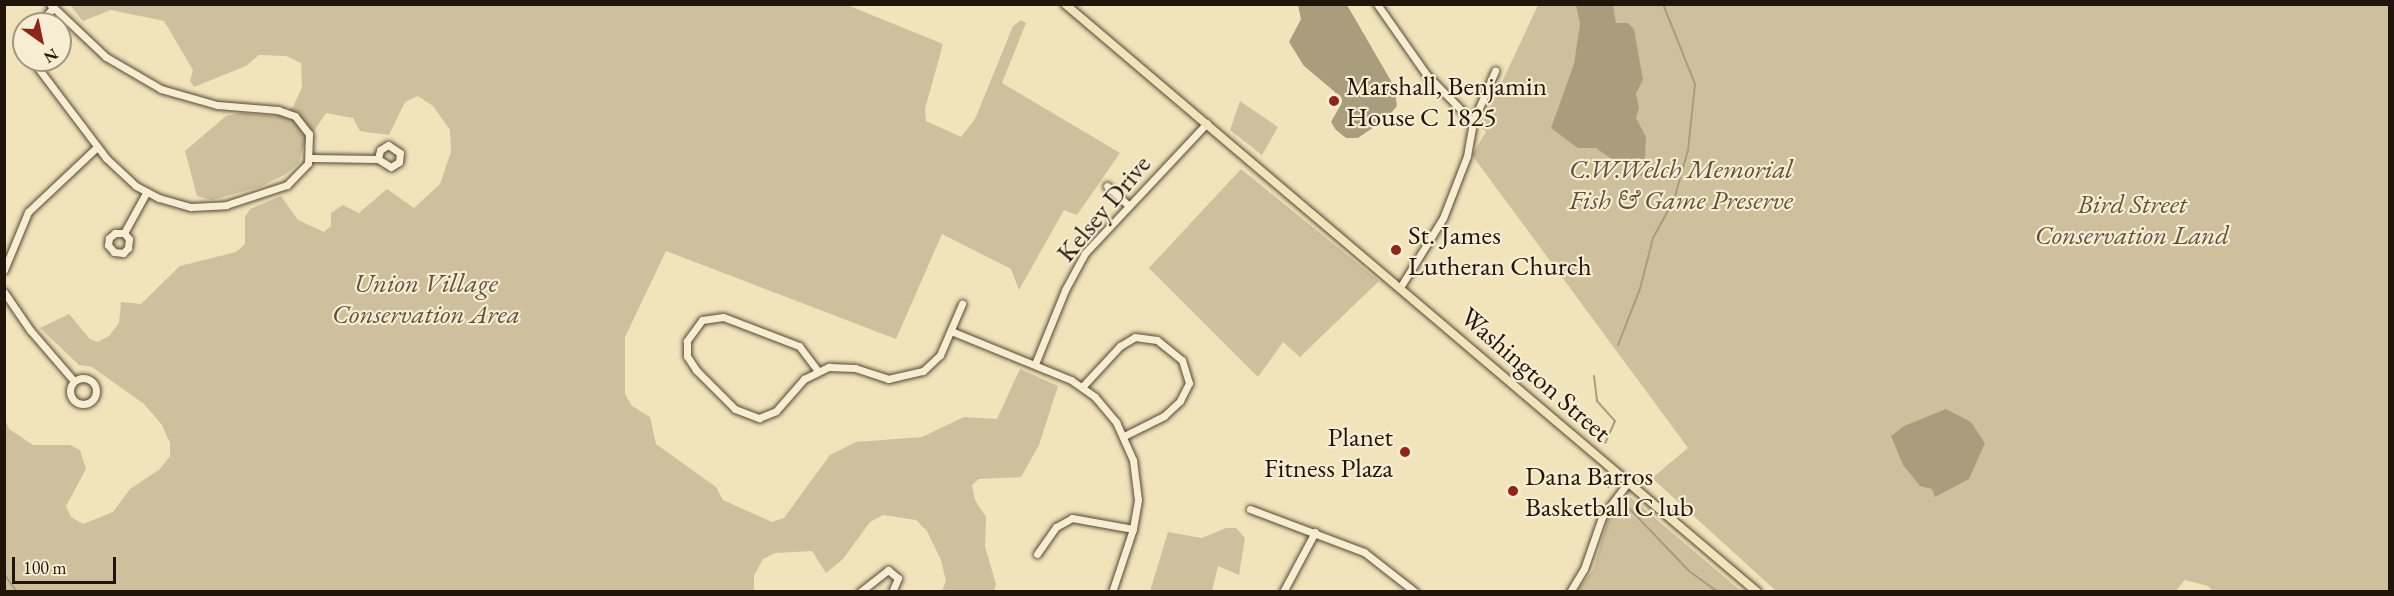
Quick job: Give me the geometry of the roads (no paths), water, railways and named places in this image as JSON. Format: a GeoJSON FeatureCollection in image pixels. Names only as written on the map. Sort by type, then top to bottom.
{"type":"FeatureCollection","features":[{"type":"Feature","properties":{"kind":"main road","name":"Washington Street"},"geometry":{"type":"LineString","coordinates":[[1065,4],[1401,286],[1757,591]]}},
{"type":"Feature","properties":{"kind":"street"},"geometry":{"type":"LineString","coordinates":[[1377,4],[1426,74],[1473,122]]}},
{"type":"Feature","properties":{"kind":"street"},"geometry":{"type":"LineString","coordinates":[[41,72],[97,147],[125,177],[146,193],[191,207],[226,206],[293,181],[310,158],[309,134],[295,116],[278,110],[217,105],[162,89],[106,57],[52,6]]}},
{"type":"Feature","properties":{"kind":"street"},"geometry":{"type":"LineString","coordinates":[[1401,286],[1443,218],[1467,156],[1473,122],[1494,71]]}},
{"type":"Feature","properties":{"kind":"street","name":"Kelsey Drive"},"geometry":{"type":"LineString","coordinates":[[1035,364],[1078,265],[1128,206],[1207,123]]}},
{"type":"Feature","properties":{"kind":"street"},"geometry":{"type":"LineString","coordinates":[[4,270],[28,212],[97,147]]}},
{"type":"Feature","properties":{"kind":"street"},"geometry":{"type":"LineString","coordinates":[[310,158],[378,159]]}},
{"type":"Feature","properties":{"kind":"street"},"geometry":{"type":"LineString","coordinates":[[1107,186],[1128,206]]}},
{"type":"Feature","properties":{"kind":"street"},"geometry":{"type":"LineString","coordinates":[[124,233],[146,193]]}},
{"type":"Feature","properties":{"kind":"street"},"geometry":{"type":"LineString","coordinates":[[4,253],[13,246]]}},
{"type":"Feature","properties":{"kind":"street"},"geometry":{"type":"LineString","coordinates":[[4,292],[30,330],[74,381]]}},
{"type":"Feature","properties":{"kind":"street"},"geometry":{"type":"LineString","coordinates":[[818,370],[799,346],[723,317],[702,320],[687,341],[692,366],[747,416],[765,417],[776,411],[798,385],[818,370],[846,366],[888,379],[912,376],[940,355],[962,304]]}},
{"type":"Feature","properties":{"kind":"street"},"geometry":{"type":"LineString","coordinates":[[951,331],[1035,364],[1082,387],[1106,409],[1124,436],[1136,473],[1138,500],[1133,529],[1112,591]]}},
{"type":"Feature","properties":{"kind":"street"},"geometry":{"type":"LineString","coordinates":[[1082,387],[1120,346],[1135,337],[1157,340],[1182,360],[1188,383],[1180,402],[1164,416],[1124,436]]}},
{"type":"Feature","properties":{"kind":"street"},"geometry":{"type":"LineString","coordinates":[[1570,591],[1584,569],[1602,517],[1629,481]]}},
{"type":"Feature","properties":{"kind":"street"},"geometry":{"type":"LineString","coordinates":[[1250,509],[1316,532],[1373,557],[1415,591]]}},
{"type":"Feature","properties":{"kind":"street"},"geometry":{"type":"LineString","coordinates":[[1037,554],[1056,527],[1072,518],[1133,529]]}},
{"type":"Feature","properties":{"kind":"street"},"geometry":{"type":"LineString","coordinates":[[1283,591],[1316,532]]}},
{"type":"Feature","properties":{"kind":"street"},"geometry":{"type":"LineString","coordinates":[[860,591],[888,570],[898,578],[891,591]]}},
{"type":"Feature","properties":{"kind":"waterway"},"geometry":{"type":"LineString","coordinates":[[1618,345],[1640,289],[1653,238],[1674,200],[1688,150],[1695,84],[1663,4]]}},
{"type":"Feature","properties":{"kind":"waterway"},"geometry":{"type":"LineString","coordinates":[[1594,376],[1597,401],[1615,421],[1605,443]]}},
{"type":"Feature","properties":{"kind":"waterway"},"geometry":{"type":"LineString","coordinates":[[1589,467],[1608,487]]}},
{"type":"Feature","properties":{"kind":"waterway"},"geometry":{"type":"LineString","coordinates":[[1626,505],[1689,571],[1718,592]]}},
{"type":"Feature","properties":{"kind":"waterway"},"geometry":{"type":"LineString","coordinates":[[4,574],[17,592]]}},
{"type":"Feature","properties":{"kind":"place","name":"Marshall, Benjamin House C 1825"},"geometry":{"type":"Point","coordinates":[1334,101]}},
{"type":"Feature","properties":{"kind":"place","name":"St. James Lutheran Church"},"geometry":{"type":"Point","coordinates":[1396,250]}},
{"type":"Feature","properties":{"kind":"place","name":"Planet Fitness Plaza"},"geometry":{"type":"Point","coordinates":[1405,452]}},
{"type":"Feature","properties":{"kind":"place","name":"Dana Barros Basketball C lub"},"geometry":{"type":"Point","coordinates":[1513,491]}},
{"type":"Feature","properties":{"kind":"park label","name":"C.W.Welch Memorial Fish & Game Preserve"},"geometry":{"type":"Point","coordinates":[1681,184]}},
{"type":"Feature","properties":{"kind":"park label","name":"Bird Street Conservation Land"},"geometry":{"type":"Point","coordinates":[2132,218]}},
{"type":"Feature","properties":{"kind":"park label","name":"Union Village Conservation Area"},"geometry":{"type":"Point","coordinates":[426,298]}}]}
